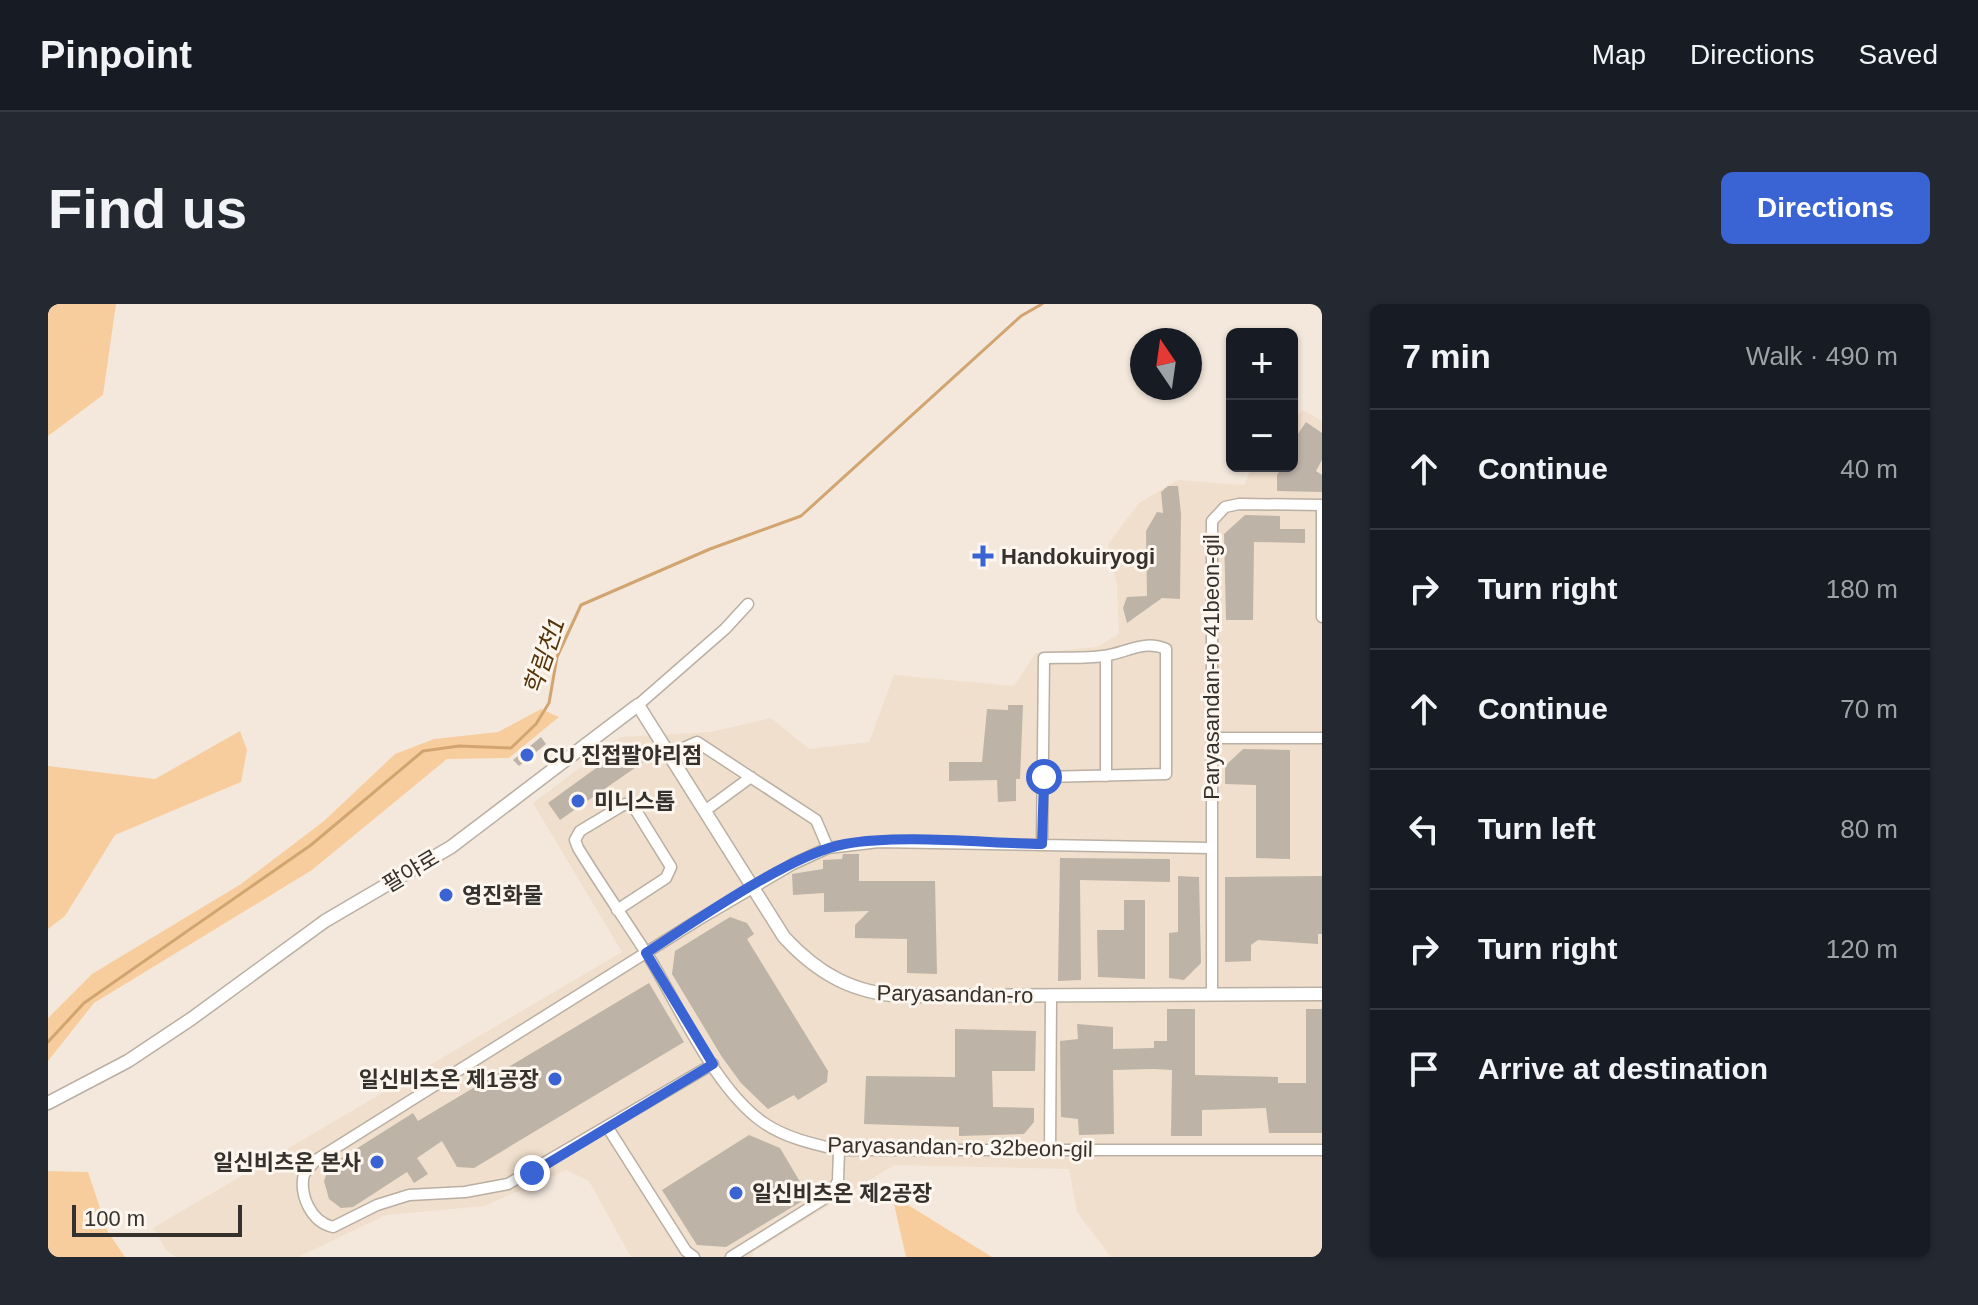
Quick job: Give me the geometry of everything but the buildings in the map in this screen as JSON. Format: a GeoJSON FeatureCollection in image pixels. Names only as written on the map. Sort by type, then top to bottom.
{"type":"FeatureCollection","features":[{"type":"Feature","properties":{"kind":"street","name":"Paryasandan-ro 41beon-gil"},"geometry":{"type":"LineString","coordinates":[[1212,994],[1209,848],[1212,521],[1225,507],[1239,504],[1322,505],[1322,617]]}},
{"type":"Feature","properties":{"kind":"street","name":"팔야로"},"geometry":{"type":"LineString","coordinates":[[48,1103],[128,1061],[325,921],[451,847],[638,705],[725,629],[748,604]]}},
{"type":"Feature","properties":{"kind":"street"},"geometry":{"type":"LineString","coordinates":[[1042,844],[1044,658],[1106,656],[1128,647],[1158,646],[1166,649],[1169,763],[1162,777],[1044,777]]}},
{"type":"Feature","properties":{"kind":"street"},"geometry":{"type":"LineString","coordinates":[[1106,656],[1106,776]]}},
{"type":"Feature","properties":{"kind":"street","name":"Paryasandan-ro"},"geometry":{"type":"LineString","coordinates":[[638,705],[793,947],[843,984],[882,995],[1322,994]]}},
{"type":"Feature","properties":{"kind":"street"},"geometry":{"type":"LineString","coordinates":[[1212,738],[1322,738]]}},
{"type":"Feature","properties":{"kind":"street"},"geometry":{"type":"LineString","coordinates":[[670,754],[697,742],[816,820],[828,848]]}},
{"type":"Feature","properties":{"kind":"street"},"geometry":{"type":"LineString","coordinates":[[706,810],[751,777]]}},
{"type":"Feature","properties":{"kind":"street","name":"Paryasandan-ro 32beon-gil"},"geometry":{"type":"LineString","coordinates":[[617,910],[666,878],[671,867],[635,809],[625,804],[580,831],[575,840],[617,910],[729,1089],[763,1123],[797,1139],[839,1150],[1322,1150]]}},
{"type":"Feature","properties":{"kind":"street"},"geometry":{"type":"LineString","coordinates":[[713,1064],[508,1184],[465,1192],[409,1195],[377,1205],[339,1226],[320,1223],[304,1196],[304,1174],[316,1160],[646,953],[753,888],[828,848],[879,842],[1209,848]]}},
{"type":"Feature","properties":{"kind":"street"},"geometry":{"type":"LineString","coordinates":[[1050,1150],[1051,996]]}},
{"type":"Feature","properties":{"kind":"street"},"geometry":{"type":"LineString","coordinates":[[608,1128],[681,1244],[694,1257]]}},
{"type":"Feature","properties":{"kind":"street"},"geometry":{"type":"LineString","coordinates":[[731,1257],[830,1195],[838,1181],[839,1150]]}},
{"type":"Feature","properties":{"kind":"shaded area"},"geometry":{"type":"Polygon","coordinates":[[[48,304],[116,304],[103,395],[48,436],[48,304]]]}},
{"type":"Feature","properties":{"kind":"shaded area"},"geometry":{"type":"Polygon","coordinates":[[[1303,410],[1322,421],[1322,1257],[1111,1257],[1077,1212],[1069,1169],[894,1165],[753,1252],[753,1257],[631,1257],[589,1181],[566,1170],[484,1206],[386,1215],[298,1257],[176,1257],[167,1251],[153,1228],[622,952],[533,803],[621,737],[711,732],[771,718],[809,749],[869,742],[894,675],[1014,686],[1036,653],[1097,647],[1119,634],[1117,585],[1108,544],[1139,503],[1178,480],[1244,485],[1249,472],[1298,472],[1298,414],[1303,410]]]}},
{"type":"Feature","properties":{"kind":"shaded area"},"geometry":{"type":"Polygon","coordinates":[[[541,709],[559,717],[509,758],[447,759],[312,870],[94,1003],[48,1061],[48,1018],[92,974],[241,884],[324,821],[395,754],[434,739],[498,732],[541,709]]]}},
{"type":"Feature","properties":{"kind":"shaded area"},"geometry":{"type":"Polygon","coordinates":[[[240,731],[247,750],[241,782],[115,835],[65,916],[48,929],[48,766],[155,779],[240,731]]]}},
{"type":"Feature","properties":{"kind":"shaded area"},"geometry":{"type":"Polygon","coordinates":[[[48,1171],[88,1172],[108,1232],[125,1257],[48,1257],[48,1171]]]}},
{"type":"Feature","properties":{"kind":"shaded area"},"geometry":{"type":"Polygon","coordinates":[[[892,1195],[992,1257],[906,1257],[892,1195]]]}},
{"type":"Feature","properties":{"kind":"waterway","name":"학림천1"},"geometry":{"type":"LineString","coordinates":[[48,1042],[84,1003],[311,845],[423,751],[459,746],[511,748],[536,724],[549,703],[557,657],[581,605],[710,549],[801,516],[1021,316],[1042,304]]}},
{"type":"Feature","properties":{"kind":"place","name":"Handokuiryogi"},"geometry":{"type":"Point","coordinates":[983,556]}},
{"type":"Feature","properties":{"kind":"place","name":"CU 진접팔야리점"},"geometry":{"type":"Point","coordinates":[527,755]}},
{"type":"Feature","properties":{"kind":"place","name":"미니스톱"},"geometry":{"type":"Point","coordinates":[578,801]}},
{"type":"Feature","properties":{"kind":"place","name":"영진화물"},"geometry":{"type":"Point","coordinates":[446,895]}},
{"type":"Feature","properties":{"kind":"place","name":"일신비츠온 제1공장"},"geometry":{"type":"Point","coordinates":[555,1079]}},
{"type":"Feature","properties":{"kind":"place","name":"일신비츠온 본사"},"geometry":{"type":"Point","coordinates":[377,1162]}},
{"type":"Feature","properties":{"kind":"place","name":"일신비츠온 제2공장"},"geometry":{"type":"Point","coordinates":[736,1193]}},
{"type":"Feature","properties":{"kind":"route"},"geometry":{"type":"LineString","coordinates":[[532,1173],[713,1064],[646,953],[793,864],[828,848],[879,842],[1042,844],[1044,777]]}}]}
